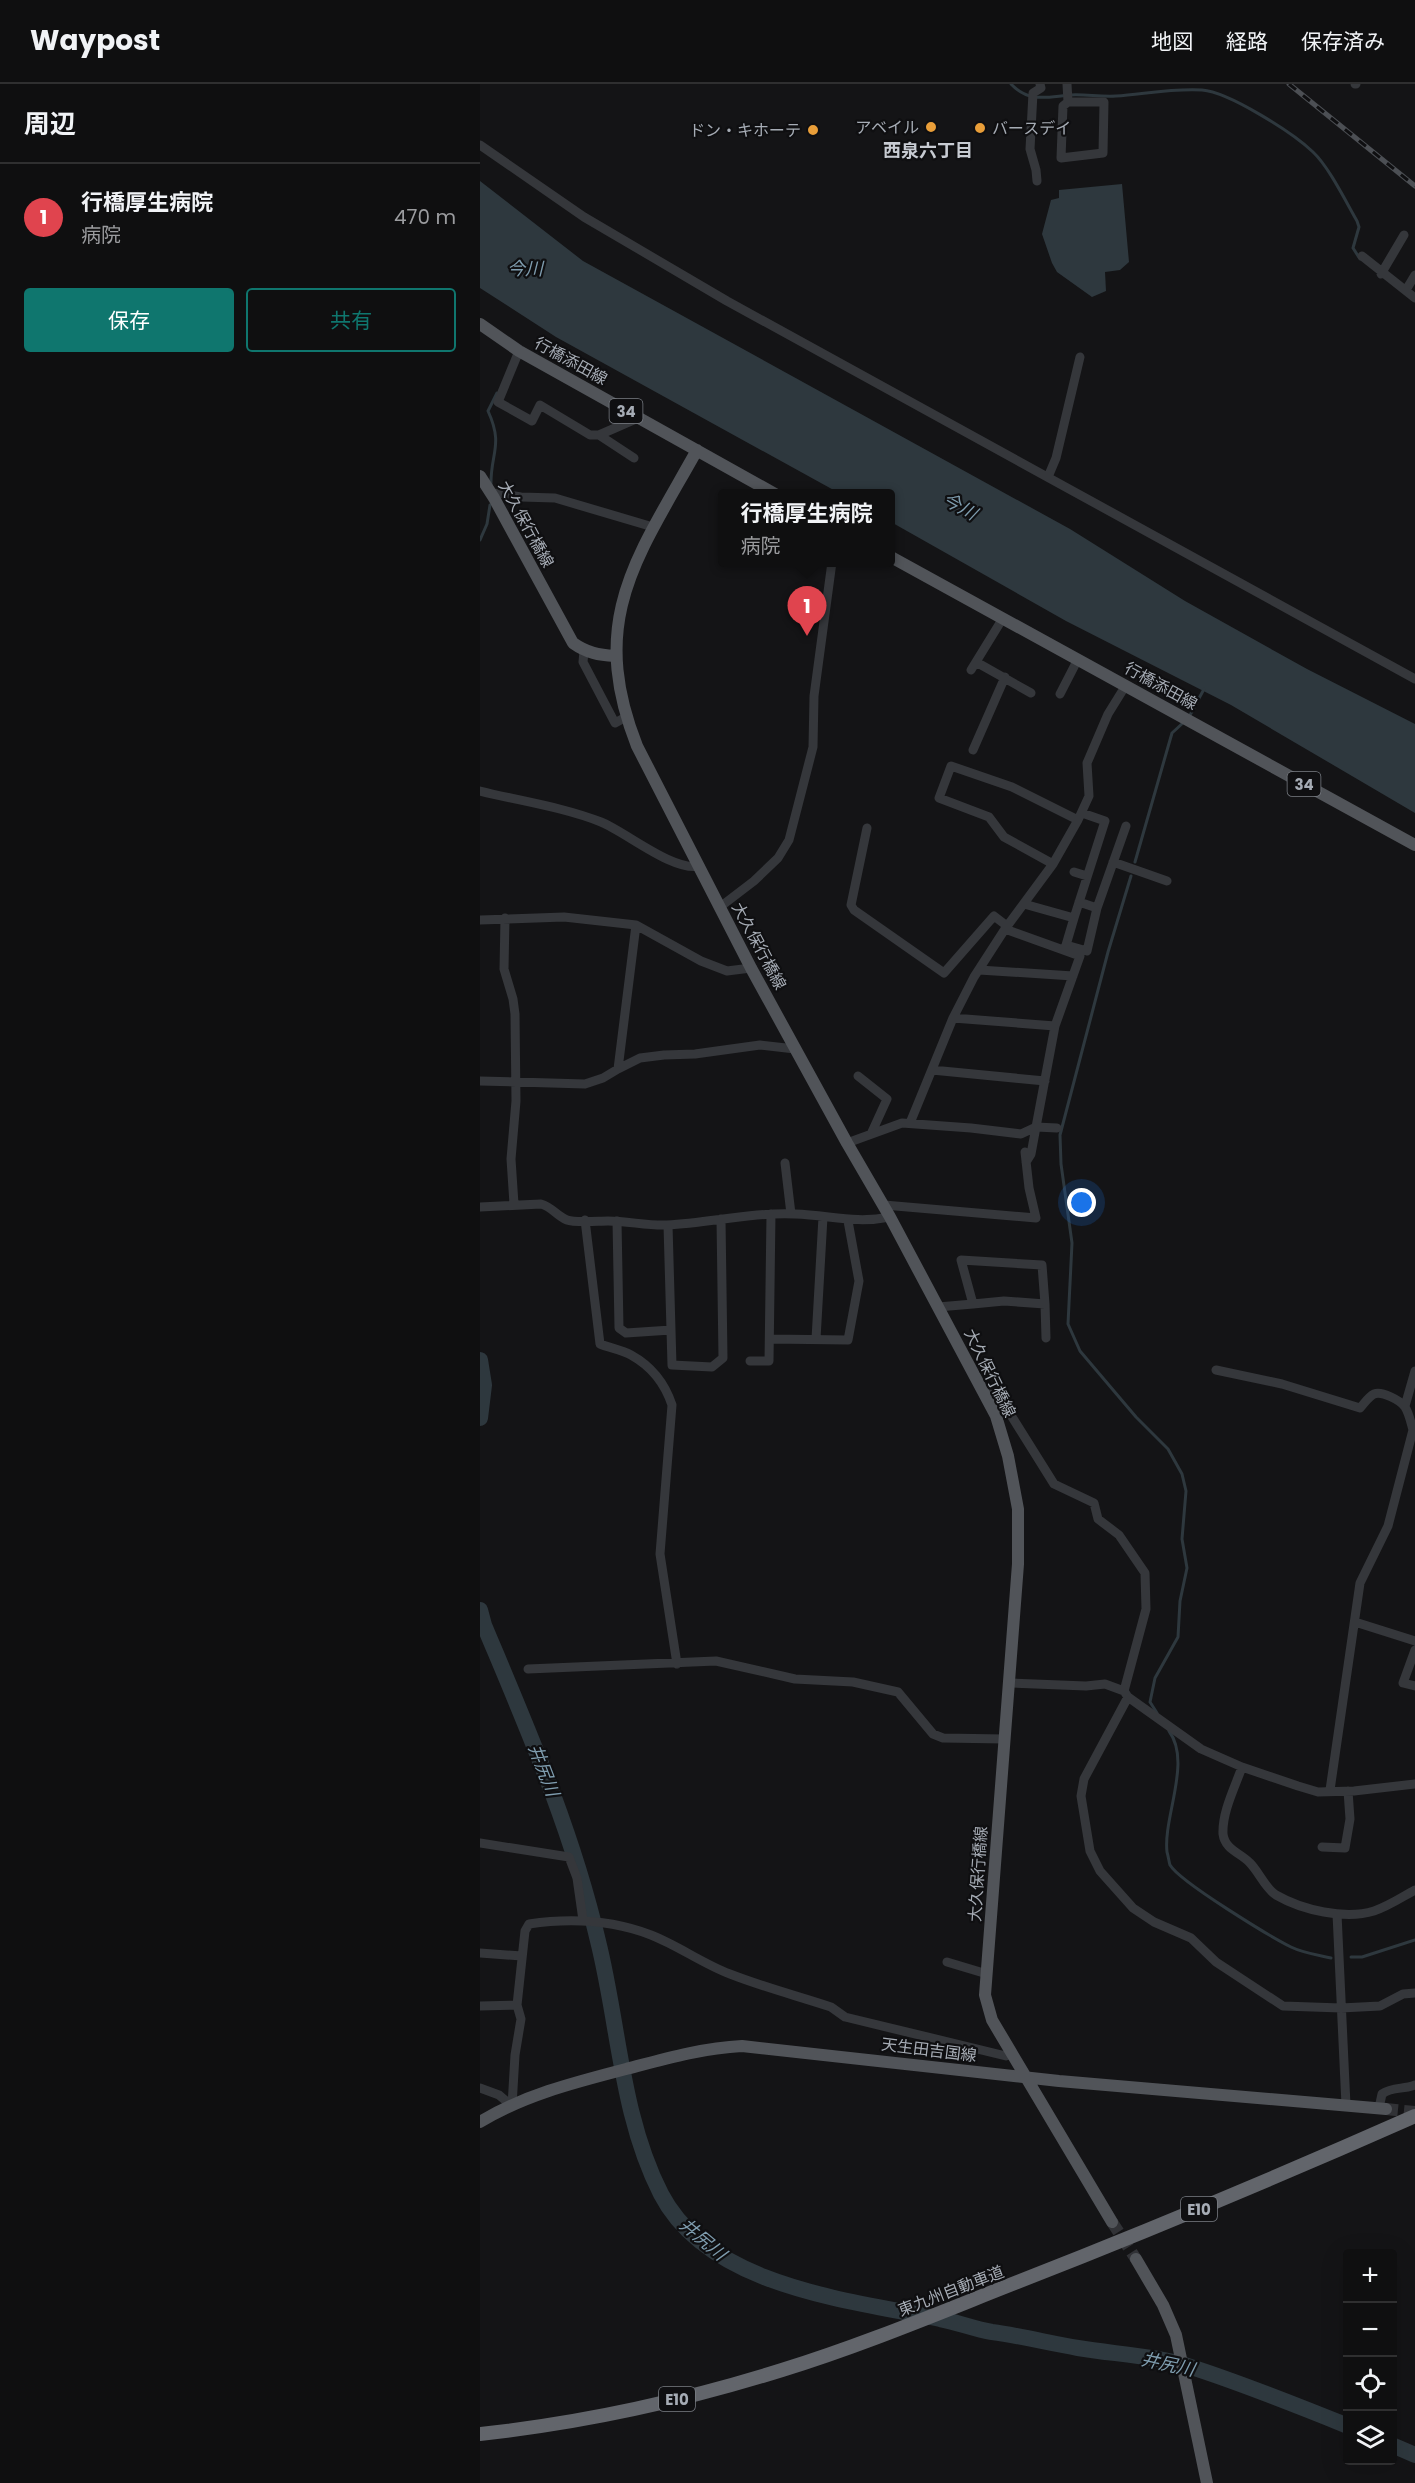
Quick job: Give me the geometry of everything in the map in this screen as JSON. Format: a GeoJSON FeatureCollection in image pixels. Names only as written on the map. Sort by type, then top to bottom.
{"type":"FeatureCollection","features":[{"type":"Feature","properties":{"kind":"highway","name":"東九州自動車道"},"geometry":{"type":"LineString","coordinates":[[480,2434],[614,2413],[707,2392],[783,2370],[868,2341],[1124,2240],[1415,2116]]}},
{"type":"Feature","properties":{"kind":"main road","name":"行橋添田線"},"geometry":{"type":"LineString","coordinates":[[480,324],[519,351],[766,489]]}},
{"type":"Feature","properties":{"kind":"main road","name":"大久保行橋線"},"geometry":{"type":"LineString","coordinates":[[697,450],[633,566],[624,594],[616,630],[615,656],[626,717],[637,746],[751,968],[847,1143],[884,1205],[996,1416],[1005,1446],[1018,1509],[1018,1564],[985,1995],[992,2020],[1112,2222]]}},
{"type":"Feature","properties":{"kind":"main road","name":"大久保行橋線"},"geometry":{"type":"LineString","coordinates":[[480,476],[495,498],[573,643],[584,651]]}},
{"type":"Feature","properties":{"kind":"main road","name":"行橋添田線"},"geometry":{"type":"LineString","coordinates":[[895,559],[1415,845]]}},
{"type":"Feature","properties":{"kind":"main road"},"geometry":{"type":"LineString","coordinates":[[584,651],[597,655],[615,656]]}},
{"type":"Feature","properties":{"kind":"main road","name":"天生田吉国線"},"geometry":{"type":"LineString","coordinates":[[480,2122],[512,2106],[570,2084],[710,2048],[742,2046],[1025,2078],[1383,2108]]}},
{"type":"Feature","properties":{"kind":"main road"},"geometry":{"type":"LineString","coordinates":[[1136,2259],[1163,2305],[1176,2335],[1208,2483]]}},
{"type":"Feature","properties":{"kind":"street"},"geometry":{"type":"LineString","coordinates":[[1037,182],[1030,149],[1033,93],[1041,88],[1040,84]]}},
{"type":"Feature","properties":{"kind":"street"},"geometry":{"type":"LineString","coordinates":[[1067,84],[1068,102]]}},
{"type":"Feature","properties":{"kind":"street"},"geometry":{"type":"LineString","coordinates":[[1068,102],[1104,102],[1102,153],[1061,158],[1063,106],[1068,102]]}},
{"type":"Feature","properties":{"kind":"street"},"geometry":{"type":"LineString","coordinates":[[484,148],[584,217],[727,301],[1415,679]]}},
{"type":"Feature","properties":{"kind":"street"},"geometry":{"type":"LineString","coordinates":[[1381,274],[1404,235]]}},
{"type":"Feature","properties":{"kind":"street"},"geometry":{"type":"LineString","coordinates":[[1362,256],[1381,274],[1415,298]]}},
{"type":"Feature","properties":{"kind":"street"},"geometry":{"type":"LineString","coordinates":[[1406,290],[1415,275]]}},
{"type":"Feature","properties":{"kind":"street"},"geometry":{"type":"LineString","coordinates":[[519,351],[498,402],[532,421],[540,405],[590,435],[599,435],[638,418]]}},
{"type":"Feature","properties":{"kind":"street"},"geometry":{"type":"LineString","coordinates":[[1048,477],[1056,458],[1080,357]]}},
{"type":"Feature","properties":{"kind":"street"},"geometry":{"type":"LineString","coordinates":[[599,435],[634,458]]}},
{"type":"Feature","properties":{"kind":"street"},"geometry":{"type":"LineString","coordinates":[[495,498],[497,493],[521,497],[555,498],[653,527]]}},
{"type":"Feature","properties":{"kind":"street"},"geometry":{"type":"LineString","coordinates":[[720,907],[754,881],[778,858],[789,840],[811,756],[814,696],[831,567]]}},
{"type":"Feature","properties":{"kind":"street"},"geometry":{"type":"LineString","coordinates":[[1003,618],[974,666],[1005,677],[1031,693]]}},
{"type":"Feature","properties":{"kind":"street"},"geometry":{"type":"LineString","coordinates":[[584,651],[583,662],[615,723],[626,717]]}},
{"type":"Feature","properties":{"kind":"street"},"geometry":{"type":"LineString","coordinates":[[1060,694],[1078,659]]}},
{"type":"Feature","properties":{"kind":"street"},"geometry":{"type":"LineString","coordinates":[[973,750],[1005,677]]}},
{"type":"Feature","properties":{"kind":"street"},"geometry":{"type":"LineString","coordinates":[[910,1123],[953,1018],[979,970],[1006,928],[1053,864],[1080,817],[1089,796],[1087,763],[1108,714],[1126,686]]}},
{"type":"Feature","properties":{"kind":"street"},"geometry":{"type":"LineString","coordinates":[[1053,864],[1004,837],[989,817],[939,798],[951,766],[1012,787],[1080,817],[1105,821],[1065,945],[1087,951],[1097,908],[1126,826]]}},
{"type":"Feature","properties":{"kind":"street"},"geometry":{"type":"LineString","coordinates":[[480,791],[602,822],[635,842],[689,868],[700,866]]}},
{"type":"Feature","properties":{"kind":"street"},"geometry":{"type":"LineString","coordinates":[[867,828],[851,905],[944,973],[994,916],[1006,928],[1080,956],[1055,1026],[1032,1154],[1026,1157],[1029,1188],[1036,1218],[884,1205]]}},
{"type":"Feature","properties":{"kind":"street"},"geometry":{"type":"LineString","coordinates":[[1093,858],[1167,882]]}},
{"type":"Feature","properties":{"kind":"street"},"geometry":{"type":"LineString","coordinates":[[1074,872],[1087,876]]}},
{"type":"Feature","properties":{"kind":"street"},"geometry":{"type":"LineString","coordinates":[[1079,902],[1097,908]]}},
{"type":"Feature","properties":{"kind":"street"},"geometry":{"type":"LineString","coordinates":[[1024,904],[1074,918]]}},
{"type":"Feature","properties":{"kind":"street"},"geometry":{"type":"LineString","coordinates":[[480,920],[564,917],[636,925],[700,961],[727,971],[751,968]]}},
{"type":"Feature","properties":{"kind":"street"},"geometry":{"type":"LineString","coordinates":[[505,918],[504,969],[513,999],[516,1081],[511,1159],[514,1204]]}},
{"type":"Feature","properties":{"kind":"street"},"geometry":{"type":"LineString","coordinates":[[618,1069],[636,925]]}},
{"type":"Feature","properties":{"kind":"street"},"geometry":{"type":"LineString","coordinates":[[979,970],[1073,976]]}},
{"type":"Feature","properties":{"kind":"street"},"geometry":{"type":"LineString","coordinates":[[953,1018],[1055,1026]]}},
{"type":"Feature","properties":{"kind":"street"},"geometry":{"type":"LineString","coordinates":[[480,1081],[585,1084],[603,1078],[640,1058],[760,1045],[795,1048]]}},
{"type":"Feature","properties":{"kind":"street"},"geometry":{"type":"LineString","coordinates":[[932,1070],[1045,1081]]}},
{"type":"Feature","properties":{"kind":"street"},"geometry":{"type":"LineString","coordinates":[[858,1076],[887,1099],[871,1134]]}},
{"type":"Feature","properties":{"kind":"street"},"geometry":{"type":"LineString","coordinates":[[847,1143],[902,1123],[1021,1134],[1036,1127],[1057,1128]]}},
{"type":"Feature","properties":{"kind":"street"},"geometry":{"type":"LineString","coordinates":[[785,1163],[791,1214]]}},
{"type":"Feature","properties":{"kind":"street"},"geometry":{"type":"LineString","coordinates":[[480,1208],[541,1204],[549,1206],[568,1221],[617,1221],[668,1225],[771,1214],[791,1214],[848,1221],[870,1221],[890,1217]]}},
{"type":"Feature","properties":{"kind":"street"},"geometry":{"type":"LineString","coordinates":[[750,1361],[769,1360],[771,1214]]}},
{"type":"Feature","properties":{"kind":"street"},"geometry":{"type":"LineString","coordinates":[[816,1339],[823,1217]]}},
{"type":"Feature","properties":{"kind":"street"},"geometry":{"type":"LineString","coordinates":[[668,1225],[672,1365],[712,1368],[723,1358],[721,1219]]}},
{"type":"Feature","properties":{"kind":"street"},"geometry":{"type":"LineString","coordinates":[[585,1220],[600,1344],[630,1355],[654,1373],[668,1392],[672,1405],[660,1554],[677,1664]]}},
{"type":"Feature","properties":{"kind":"street"},"geometry":{"type":"LineString","coordinates":[[617,1221],[618,1328],[626,1333],[671,1330]]}},
{"type":"Feature","properties":{"kind":"street"},"geometry":{"type":"LineString","coordinates":[[770,1339],[848,1340],[860,1281],[848,1221]]}},
{"type":"Feature","properties":{"kind":"street"},"geometry":{"type":"LineString","coordinates":[[973,1304],[961,1260],[1042,1265],[1046,1338]]}},
{"type":"Feature","properties":{"kind":"street"},"geometry":{"type":"LineString","coordinates":[[938,1308],[1004,1301],[1045,1304]]}},
{"type":"Feature","properties":{"kind":"street"},"geometry":{"type":"LineString","coordinates":[[1216,1370],[1282,1384],[1360,1408],[1376,1393],[1382,1393],[1404,1406],[1412,1419],[1413,1430],[1388,1526],[1360,1584],[1330,1790]]}},
{"type":"Feature","properties":{"kind":"street"},"geometry":{"type":"LineString","coordinates":[[1404,1406],[1415,1371]]}},
{"type":"Feature","properties":{"kind":"street"},"geometry":{"type":"LineString","coordinates":[[984,1393],[999,1396],[1054,1484],[1094,1503],[1098,1519],[1119,1535],[1145,1573],[1146,1609],[1126,1694],[1084,1779],[1081,1796],[1090,1851],[1100,1870],[1133,1908],[1154,1922],[1191,1938],[1216,1962],[1283,2006],[1341,2008],[1380,2006],[1403,1995],[1415,1993]]}},
{"type":"Feature","properties":{"kind":"street"},"geometry":{"type":"LineString","coordinates":[[1355,1622],[1415,1641]]}},
{"type":"Feature","properties":{"kind":"street"},"geometry":{"type":"LineString","coordinates":[[1415,1650],[1403,1683],[1415,1686]]}},
{"type":"Feature","properties":{"kind":"street"},"geometry":{"type":"LineString","coordinates":[[528,1669],[716,1661],[795,1678],[853,1682],[898,1692],[933,1734],[944,1737],[1004,1739]]}},
{"type":"Feature","properties":{"kind":"street"},"geometry":{"type":"LineString","coordinates":[[1009,1683],[1086,1686],[1105,1684],[1126,1694],[1201,1749],[1242,1767],[1318,1792],[1415,1784]]}},
{"type":"Feature","properties":{"kind":"street"},"geometry":{"type":"LineString","coordinates":[[1242,1767],[1226,1815],[1223,1833],[1225,1841],[1231,1850],[1244,1856],[1276,1895],[1316,1910],[1337,1914],[1371,1912],[1415,1890]]}},
{"type":"Feature","properties":{"kind":"street"},"geometry":{"type":"LineString","coordinates":[[1322,1847],[1345,1848],[1350,1819],[1348,1791]]}},
{"type":"Feature","properties":{"kind":"street"},"geometry":{"type":"LineString","coordinates":[[480,1843],[569,1857],[577,1878],[585,1921]]}},
{"type":"Feature","properties":{"kind":"street"},"geometry":{"type":"LineString","coordinates":[[1337,1914],[1346,2105]]}},
{"type":"Feature","properties":{"kind":"street"},"geometry":{"type":"LineString","coordinates":[[512,2106],[515,2055],[521,2019],[517,2006],[525,1930],[529,1924],[555,1920],[621,1926],[652,1935],[729,1974],[831,2007],[845,2017],[1006,2056],[1012,2052]]}},
{"type":"Feature","properties":{"kind":"street"},"geometry":{"type":"LineString","coordinates":[[480,1953],[522,1956]]}},
{"type":"Feature","properties":{"kind":"street"},"geometry":{"type":"LineString","coordinates":[[947,1962],[987,1974]]}},
{"type":"Feature","properties":{"kind":"street"},"geometry":{"type":"LineString","coordinates":[[480,2006],[517,2006]]}},
{"type":"Feature","properties":{"kind":"street"},"geometry":{"type":"LineString","coordinates":[[1383,2108],[1382,2094],[1392,2087],[1415,2085]]}},
{"type":"Feature","properties":{"kind":"street"},"geometry":{"type":"LineString","coordinates":[[480,2088],[499,2096],[512,2106]]}},
{"type":"Feature","properties":{"kind":"water","name":"今川"},"geometry":{"type":"Polygon","coordinates":[[[480,181],[583,261],[1070,529],[1185,601],[1307,669],[1415,724],[1415,813],[1231,705],[1066,621],[895,524],[895,489],[832,489],[556,337],[480,288],[480,181]]]}},
{"type":"Feature","properties":{"kind":"water"},"geometry":{"type":"Polygon","coordinates":[[[1122,184],[1129,262],[1120,270],[1105,272],[1106,291],[1092,297],[1057,272],[1052,263],[1042,234],[1051,200],[1059,198],[1059,190],[1122,184]]]}},
{"type":"Feature","properties":{"kind":"waterway"},"geometry":{"type":"LineString","coordinates":[[1011,84],[1024,94],[1038,97],[1116,96],[1170,90],[1202,90],[1214,92],[1244,105],[1304,144],[1319,158],[1357,221],[1359,227],[1353,248],[1360,259]]}},
{"type":"Feature","properties":{"kind":"waterway"},"geometry":{"type":"LineString","coordinates":[[491,486],[496,441],[488,411],[497,393]]}},
{"type":"Feature","properties":{"kind":"waterway"},"geometry":{"type":"LineString","coordinates":[[480,540],[487,524],[490,505]]}},
{"type":"Feature","properties":{"kind":"waterway"},"geometry":{"type":"LineString","coordinates":[[1189,717],[1204,689]]}},
{"type":"Feature","properties":{"kind":"waterway"},"geometry":{"type":"LineString","coordinates":[[1135,862],[1172,733],[1184,722]]}},
{"type":"Feature","properties":{"kind":"waterway"},"geometry":{"type":"LineString","coordinates":[[1131,876],[1108,952],[1060,1135],[1061,1164],[1072,1243],[1068,1324],[1080,1351],[1136,1417],[1168,1449],[1182,1474],[1186,1491],[1182,1539],[1187,1568],[1180,1601],[1178,1637],[1155,1678],[1150,1702],[1157,1713]]}},
{"type":"Feature","properties":{"kind":"waterway","name":"井尻川"},"geometry":{"type":"LineString","coordinates":[[480,1360],[484,1385],[480,1418]]}},
{"type":"Feature","properties":{"kind":"waterway","name":"井尻川"},"geometry":{"type":"LineString","coordinates":[[480,1610],[484,1625],[548,1781],[575,1860],[598,1941],[622,2070],[637,2133],[661,2194],[683,2225],[712,2250],[746,2269],[784,2284],[824,2296],[946,2320],[985,2331],[1178,2363],[1343,2424]]}},
{"type":"Feature","properties":{"kind":"waterway"},"geometry":{"type":"LineString","coordinates":[[1169,1731],[1178,1758],[1167,1838],[1170,1865],[1207,1896],[1280,1941],[1300,1951],[1331,1958]]}},
{"type":"Feature","properties":{"kind":"waterway"},"geometry":{"type":"LineString","coordinates":[[1351,1957],[1362,1957],[1415,1940]]}},
{"type":"Feature","properties":{"kind":"waterway","name":"井尻川"},"geometry":{"type":"LineString","coordinates":[[1397,2447],[1415,2455]]}},
{"type":"Feature","properties":{"kind":"tunnel"},"geometry":{"type":"LineString","coordinates":[[1386,2109],[1415,2112]]}},
{"type":"Feature","properties":{"kind":"tunnel"},"geometry":{"type":"LineString","coordinates":[[1112,2222],[1136,2259]]}},
{"type":"Feature","properties":{"kind":"railway"},"geometry":{"type":"LineString","coordinates":[[1289,84],[1415,186]]}},
{"type":"Feature","properties":{"kind":"place","name":"アベイル"},"geometry":{"type":"Point","coordinates":[931,127]}},
{"type":"Feature","properties":{"kind":"place","name":"バースデイ"},"geometry":{"type":"Point","coordinates":[980,128]}},
{"type":"Feature","properties":{"kind":"place","name":"ドン・キホーテ"},"geometry":{"type":"Point","coordinates":[813,130]}},
{"type":"Feature","properties":{"kind":"place","name":"行橋厚生病院"},"geometry":{"type":"Point","coordinates":[807,636]}},
{"type":"Feature","properties":{"kind":"district","name":"西泉六丁目"},"geometry":{"type":"Point","coordinates":[928,150]}}]}
